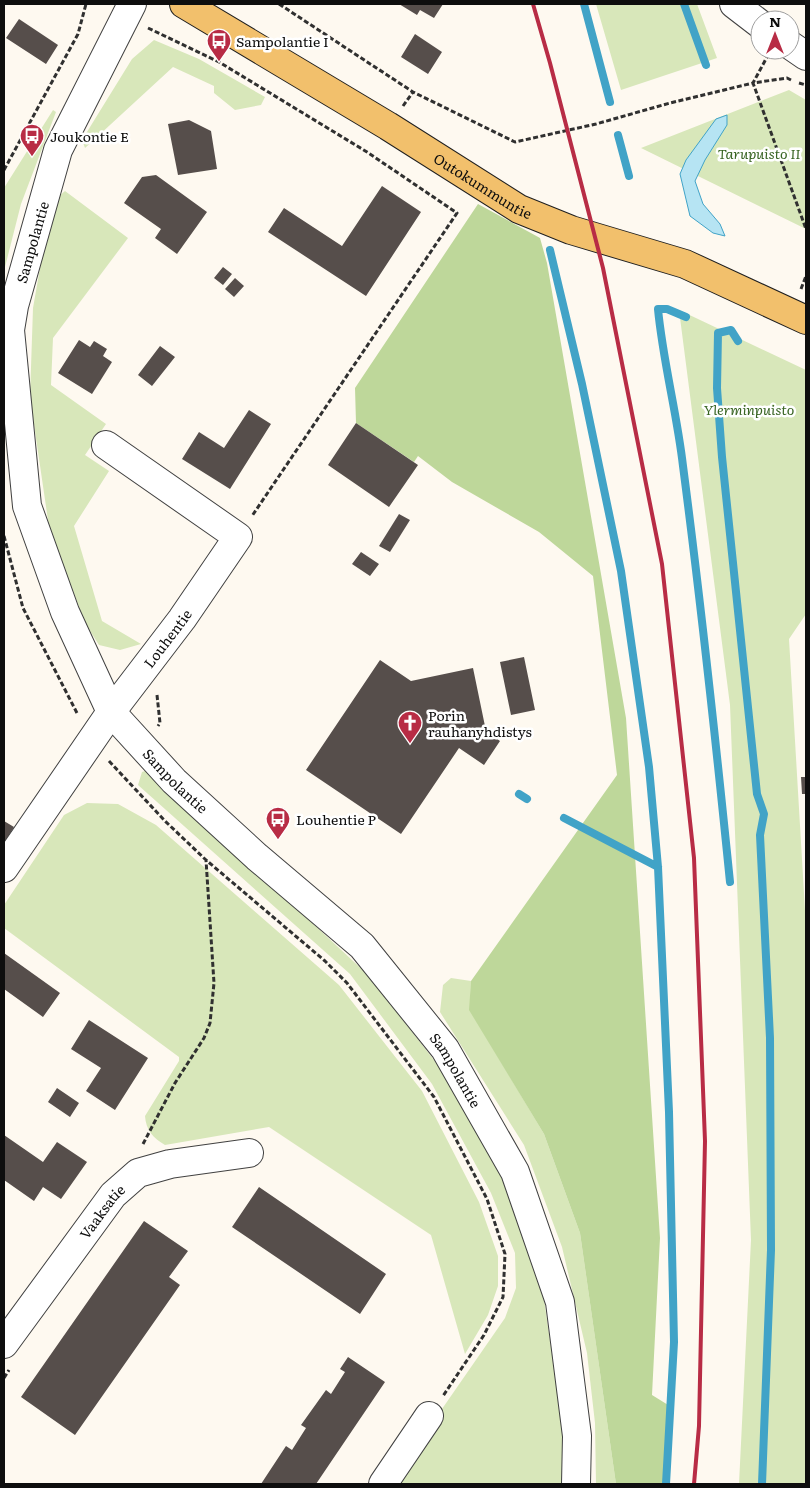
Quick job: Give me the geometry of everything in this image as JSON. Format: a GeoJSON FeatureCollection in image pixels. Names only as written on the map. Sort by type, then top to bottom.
{"type":"FeatureCollection","features":[{"type":"Feature","properties":{"kind":"main road","name":"Outokummuntie"},"geometry":{"type":"LineString","coordinates":[[184,4],[388,126],[519,209],[571,230],[685,264],[806,320]]}},
{"type":"Feature","properties":{"kind":"street"},"geometry":{"type":"LineString","coordinates":[[734,4],[750,16]]}},
{"type":"Feature","properties":{"kind":"street","name":"Sampolantie"},"geometry":{"type":"LineString","coordinates":[[128,10],[58,150],[7,330],[28,506],[65,612],[111,712],[174,781],[257,857],[362,946],[445,1049],[515,1172],[560,1302],[577,1436],[576,1484]]}},
{"type":"Feature","properties":{"kind":"street"},"geometry":{"type":"LineString","coordinates":[[106,445],[238,537]]}},
{"type":"Feature","properties":{"kind":"street","name":"Louhentie"},"geometry":{"type":"LineString","coordinates":[[4,868],[111,712],[182,619],[238,537]]}},
{"type":"Feature","properties":{"kind":"street","name":"Vaaksatie"},"geometry":{"type":"LineString","coordinates":[[7,1357],[113,1195],[138,1172],[170,1164],[249,1153]]}},
{"type":"Feature","properties":{"kind":"street"},"geometry":{"type":"LineString","coordinates":[[383,1484],[429,1416]]}},
{"type":"Feature","properties":{"kind":"path"},"geometry":{"type":"LineString","coordinates":[[4,170],[78,34],[86,4]]}},
{"type":"Feature","properties":{"kind":"path"},"geometry":{"type":"LineString","coordinates":[[279,4],[413,92],[515,142],[596,124],[670,103],[753,84],[787,78],[806,85]]}},
{"type":"Feature","properties":{"kind":"path"},"geometry":{"type":"LineString","coordinates":[[128,10],[219,62],[367,152],[457,213],[238,537]]}},
{"type":"Feature","properties":{"kind":"path"},"geometry":{"type":"LineString","coordinates":[[753,84],[772,60]]}},
{"type":"Feature","properties":{"kind":"path"},"geometry":{"type":"LineString","coordinates":[[753,84],[806,229]]}},
{"type":"Feature","properties":{"kind":"path"},"geometry":{"type":"LineString","coordinates":[[4,536],[24,608],[91,742],[165,821],[206,860],[325,961],[347,983],[434,1097],[487,1199],[505,1254],[503,1297],[484,1335],[429,1416]]}},
{"type":"Feature","properties":{"kind":"path"},"geometry":{"type":"LineString","coordinates":[[123,776],[144,749],[160,722],[156,693]]}},
{"type":"Feature","properties":{"kind":"path"},"geometry":{"type":"LineString","coordinates":[[138,1172],[141,1149],[175,1083],[204,1038],[210,1023],[214,983],[206,860]]}},
{"type":"Feature","properties":{"kind":"path"},"geometry":{"type":"LineString","coordinates":[[4,1378],[7,1357]]}},
{"type":"Feature","properties":{"kind":"green space"},"geometry":{"type":"Polygon","coordinates":[[[596,4],[697,4],[717,58],[621,90],[596,4]]]}},
{"type":"Feature","properties":{"kind":"green space"},"geometry":{"type":"Polygon","coordinates":[[[154,40],[199,59],[265,97],[261,105],[235,110],[214,93],[214,86],[173,67],[85,148],[82,140],[132,59],[154,40]]]}},
{"type":"Feature","properties":{"kind":"green space","name":"Tarupuisto II"},"geometry":{"type":"Polygon","coordinates":[[[789,90],[806,100],[806,229],[641,148],[789,90]]]}},
{"type":"Feature","properties":{"kind":"green space"},"geometry":{"type":"Polygon","coordinates":[[[53,110],[56,112],[21,204],[4,271],[4,188],[53,110]]]}},
{"type":"Feature","properties":{"kind":"green space"},"geometry":{"type":"Polygon","coordinates":[[[65,191],[128,238],[53,338],[51,385],[106,424],[85,455],[109,471],[74,526],[102,621],[141,644],[120,650],[99,645],[85,623],[49,527],[30,397],[33,308],[47,228],[58,197],[65,191]]]}},
{"type":"Feature","properties":{"kind":"green space"},"geometry":{"type":"Polygon","coordinates":[[[478,204],[540,238],[547,263],[626,718],[660,1238],[652,1395],[673,1408],[667,1484],[616,1484],[580,1233],[544,1134],[469,1010],[471,981],[617,775],[593,576],[539,532],[452,482],[418,456],[414,462],[356,423],[355,388],[478,204]]]}},
{"type":"Feature","properties":{"kind":"green space","name":"Ylerminpuisto"},"geometry":{"type":"Polygon","coordinates":[[[679,310],[806,370],[806,614],[789,639],[806,927],[806,1484],[739,1484],[751,1240],[730,705],[679,310]]]}},
{"type":"Feature","properties":{"kind":"green space"},"geometry":{"type":"Polygon","coordinates":[[[148,770],[367,974],[441,1069],[505,1183],[544,1299],[566,1452],[565,1484],[390,1484],[505,1318],[516,1288],[515,1253],[491,1193],[432,1084],[350,974],[138,785],[142,772],[148,770]]]}},
{"type":"Feature","properties":{"kind":"green space"},"geometry":{"type":"Polygon","coordinates":[[[87,803],[118,804],[156,825],[339,985],[422,1091],[479,1202],[498,1256],[498,1286],[488,1315],[465,1354],[431,1235],[269,1127],[165,1145],[149,1129],[145,1116],[179,1061],[179,1057],[4,928],[4,905],[64,815],[87,803]]]}},
{"type":"Feature","properties":{"kind":"green space"},"geometry":{"type":"Polygon","coordinates":[[[451,978],[471,981],[470,1010],[544,1134],[580,1233],[616,1484],[596,1484],[595,1423],[587,1353],[562,1247],[524,1145],[440,1012],[443,985],[451,978]]]}},
{"type":"Feature","properties":{"kind":"water"},"geometry":{"type":"Polygon","coordinates":[[[727,115],[727,125],[705,160],[695,181],[703,204],[720,224],[725,236],[713,233],[690,216],[680,174],[686,160],[716,119],[727,115]]]}},
{"type":"Feature","properties":{"kind":"building"},"geometry":{"type":"Polygon","coordinates":[[[399,4],[443,4],[434,18],[420,10],[417,15],[399,4]]]}},
{"type":"Feature","properties":{"kind":"building"},"geometry":{"type":"Polygon","coordinates":[[[19,19],[58,45],[46,64],[6,38],[19,19]]]}},
{"type":"Feature","properties":{"kind":"building"},"geometry":{"type":"Polygon","coordinates":[[[415,34],[442,52],[428,74],[401,57],[415,34]]]}},
{"type":"Feature","properties":{"kind":"building"},"geometry":{"type":"Polygon","coordinates":[[[189,120],[211,131],[217,169],[178,175],[168,124],[189,120]]]}},
{"type":"Feature","properties":{"kind":"building"},"geometry":{"type":"Polygon","coordinates":[[[156,175],[207,212],[177,254],[155,238],[161,229],[124,203],[142,177],[156,175]]]}},
{"type":"Feature","properties":{"kind":"building"},"geometry":{"type":"Polygon","coordinates":[[[382,186],[421,212],[366,296],[268,232],[284,208],[342,246],[382,186]]]}},
{"type":"Feature","properties":{"kind":"building"},"geometry":{"type":"Polygon","coordinates":[[[223,267],[232,274],[223,285],[214,278],[223,267]]]}},
{"type":"Feature","properties":{"kind":"building"},"geometry":{"type":"Polygon","coordinates":[[[235,278],[244,286],[234,297],[225,289],[235,278]]]}},
{"type":"Feature","properties":{"kind":"building"},"geometry":{"type":"Polygon","coordinates":[[[79,340],[90,347],[94,341],[107,349],[103,356],[112,362],[92,394],[58,373],[79,340]]]}},
{"type":"Feature","properties":{"kind":"building"},"geometry":{"type":"Polygon","coordinates":[[[160,346],[175,357],[152,386],[138,375],[160,346]]]}},
{"type":"Feature","properties":{"kind":"building"},"geometry":{"type":"Polygon","coordinates":[[[249,410],[271,424],[230,489],[182,459],[199,432],[224,448],[249,410]]]}},
{"type":"Feature","properties":{"kind":"building"},"geometry":{"type":"Polygon","coordinates":[[[356,423],[418,465],[389,507],[328,465],[356,423]]]}},
{"type":"Feature","properties":{"kind":"building"},"geometry":{"type":"Polygon","coordinates":[[[399,514],[410,520],[390,552],[379,546],[399,514]]]}},
{"type":"Feature","properties":{"kind":"building"},"geometry":{"type":"Polygon","coordinates":[[[361,552],[379,564],[370,576],[352,564],[361,552]]]}},
{"type":"Feature","properties":{"kind":"building"},"geometry":{"type":"Polygon","coordinates":[[[524,657],[535,710],[511,715],[500,662],[524,657]]]}},
{"type":"Feature","properties":{"kind":"building","name":"Porin rauhanyhdistys"},"geometry":{"type":"Polygon","coordinates":[[[380,660],[411,681],[473,668],[486,731],[500,741],[484,765],[459,748],[401,834],[306,770],[380,660]]]}},
{"type":"Feature","properties":{"kind":"building"},"geometry":{"type":"Polygon","coordinates":[[[801,777],[806,777],[806,794],[802,794],[801,777]]]}},
{"type":"Feature","properties":{"kind":"building"},"geometry":{"type":"Polygon","coordinates":[[[4,821],[14,827],[4,843],[4,821]]]}},
{"type":"Feature","properties":{"kind":"building"},"geometry":{"type":"Polygon","coordinates":[[[4,953],[60,993],[43,1017],[4,989],[4,953]]]}},
{"type":"Feature","properties":{"kind":"building"},"geometry":{"type":"Polygon","coordinates":[[[89,1020],[148,1058],[115,1110],[86,1091],[101,1068],[71,1049],[89,1020]]]}},
{"type":"Feature","properties":{"kind":"building"},"geometry":{"type":"Polygon","coordinates":[[[57,1088],[79,1103],[70,1117],[48,1102],[57,1088]]]}},
{"type":"Feature","properties":{"kind":"building"},"geometry":{"type":"Polygon","coordinates":[[[4,1135],[43,1162],[57,1142],[87,1162],[61,1199],[43,1187],[34,1201],[4,1180],[4,1135]]]}},
{"type":"Feature","properties":{"kind":"building"},"geometry":{"type":"Polygon","coordinates":[[[259,1187],[386,1274],[360,1314],[232,1227],[259,1187]]]}},
{"type":"Feature","properties":{"kind":"building"},"geometry":{"type":"Polygon","coordinates":[[[144,1221],[188,1251],[169,1277],[180,1285],[75,1435],[21,1397],[144,1221]]]}},
{"type":"Feature","properties":{"kind":"building"},"geometry":{"type":"Polygon","coordinates":[[[348,1357],[385,1382],[316,1484],[261,1484],[286,1446],[292,1450],[306,1428],[301,1425],[326,1390],[331,1394],[345,1372],[340,1369],[348,1357]]]}},
{"type":"Feature","properties":{"kind":"waterway"},"geometry":{"type":"LineString","coordinates":[[584,4],[610,102]]}},
{"type":"Feature","properties":{"kind":"waterway"},"geometry":{"type":"LineString","coordinates":[[684,4],[706,65]]}},
{"type":"Feature","properties":{"kind":"waterway"},"geometry":{"type":"LineString","coordinates":[[618,135],[629,176]]}},
{"type":"Feature","properties":{"kind":"waterway"},"geometry":{"type":"LineString","coordinates":[[550,250],[582,384],[621,571],[649,767],[658,867],[669,1112],[674,1342],[666,1484]]}},
{"type":"Feature","properties":{"kind":"waterway"},"geometry":{"type":"LineString","coordinates":[[686,317],[667,309],[658,309],[690,518],[730,882]]}},
{"type":"Feature","properties":{"kind":"waterway"},"geometry":{"type":"LineString","coordinates":[[738,341],[731,330],[718,333],[717,388],[722,457],[757,794],[764,814],[760,835],[770,1038],[771,1250],[762,1484]]}},
{"type":"Feature","properties":{"kind":"waterway"},"geometry":{"type":"LineString","coordinates":[[519,794],[527,799]]}},
{"type":"Feature","properties":{"kind":"waterway"},"geometry":{"type":"LineString","coordinates":[[564,818],[658,867]]}},
{"type":"Feature","properties":{"kind":"railway"},"geometry":{"type":"LineString","coordinates":[[533,4],[603,268],[662,564],[694,858],[705,1141],[699,1426],[694,1484]]}},
{"type":"Feature","properties":{"kind":"place","name":"Sampolantie I"},"geometry":{"type":"Point","coordinates":[219,62]}},
{"type":"Feature","properties":{"kind":"place","name":"Joukontie E"},"geometry":{"type":"Point","coordinates":[32,157]}},
{"type":"Feature","properties":{"kind":"place","name":"Porin rauhanyhdistys"},"geometry":{"type":"Point","coordinates":[410,744]}},
{"type":"Feature","properties":{"kind":"place","name":"Louhentie P"},"geometry":{"type":"Point","coordinates":[278,840]}}]}
